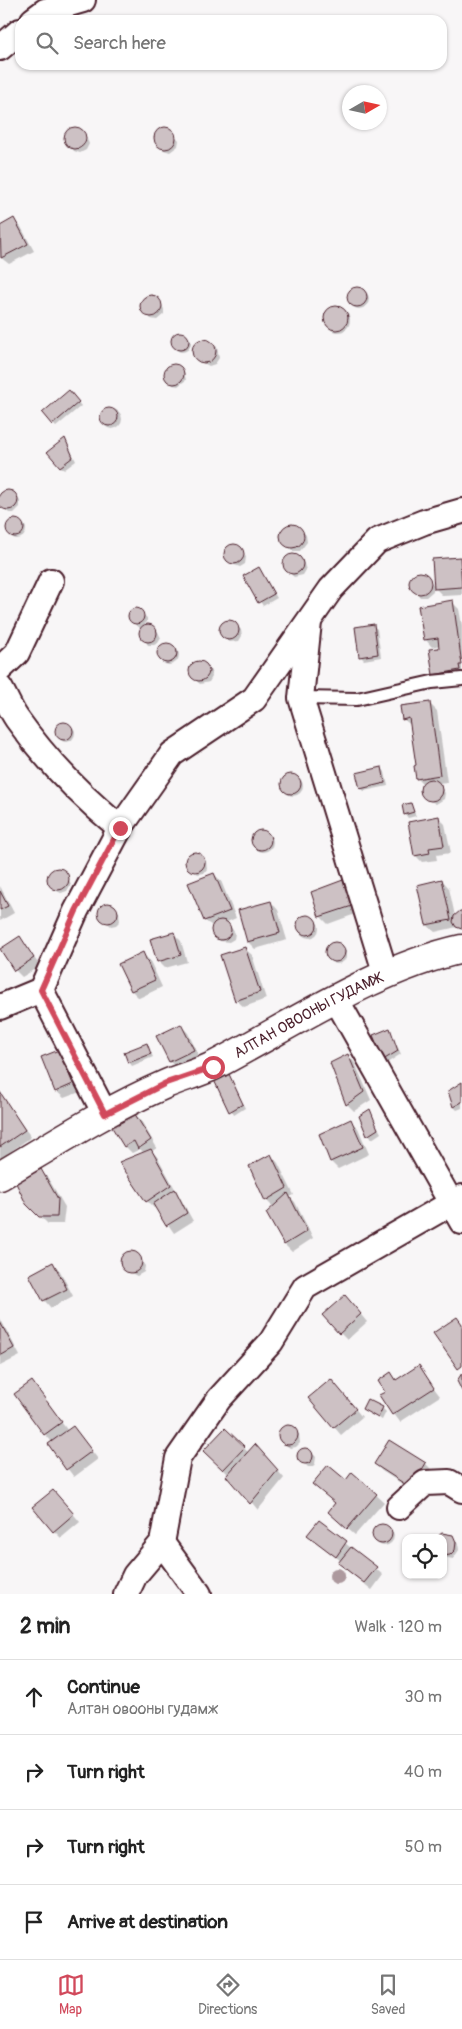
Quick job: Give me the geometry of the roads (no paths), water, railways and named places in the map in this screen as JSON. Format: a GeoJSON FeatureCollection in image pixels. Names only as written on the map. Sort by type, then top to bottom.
{"type":"FeatureCollection","features":[{"type":"Feature","properties":{"kind":"main road","name":"АЛТАН ОВООНЫ ГУДАМЖ"},"geometry":{"type":"LineString","coordinates":[[0,1176],[105,1114],[166,1083],[213,1067],[386,975],[447,952],[462,949]]}},
{"type":"Feature","properties":{"kind":"street"},"geometry":{"type":"LineString","coordinates":[[40,15],[45,11],[83,0]]}},
{"type":"Feature","properties":{"kind":"street"},"geometry":{"type":"LineString","coordinates":[[0,48],[15,35]]}},
{"type":"Feature","properties":{"kind":"street"},"geometry":{"type":"LineString","coordinates":[[0,1007],[41,990],[76,911],[120,828],[172,754],[254,699],[331,589],[377,541],[424,522],[462,511]]}},
{"type":"Feature","properties":{"kind":"street"},"geometry":{"type":"LineString","coordinates":[[0,669],[17,653],[51,581]]}},
{"type":"Feature","properties":{"kind":"street"},"geometry":{"type":"LineString","coordinates":[[310,617],[300,698],[386,975]]}},
{"type":"Feature","properties":{"kind":"street"},"geometry":{"type":"LineString","coordinates":[[0,688],[16,718],[66,778],[83,797],[120,828]]}},
{"type":"Feature","properties":{"kind":"street"},"geometry":{"type":"LineString","coordinates":[[41,990],[105,1114]]}},
{"type":"Feature","properties":{"kind":"street"},"geometry":{"type":"LineString","coordinates":[[126,1594],[135,1575],[162,1543],[178,1458],[219,1399],[271,1342],[305,1287],[459,1207],[336,1000]]}},
{"type":"Feature","properties":{"kind":"street"},"geometry":{"type":"LineString","coordinates":[[399,1507],[425,1483],[449,1482],[462,1490]]}},
{"type":"Feature","properties":{"kind":"street"},"geometry":{"type":"LineString","coordinates":[[162,1543],[199,1594]]}},
{"type":"Feature","properties":{"kind":"lane"},"geometry":{"type":"LineString","coordinates":[[300,698],[357,699],[432,682],[462,679]]}}]}
